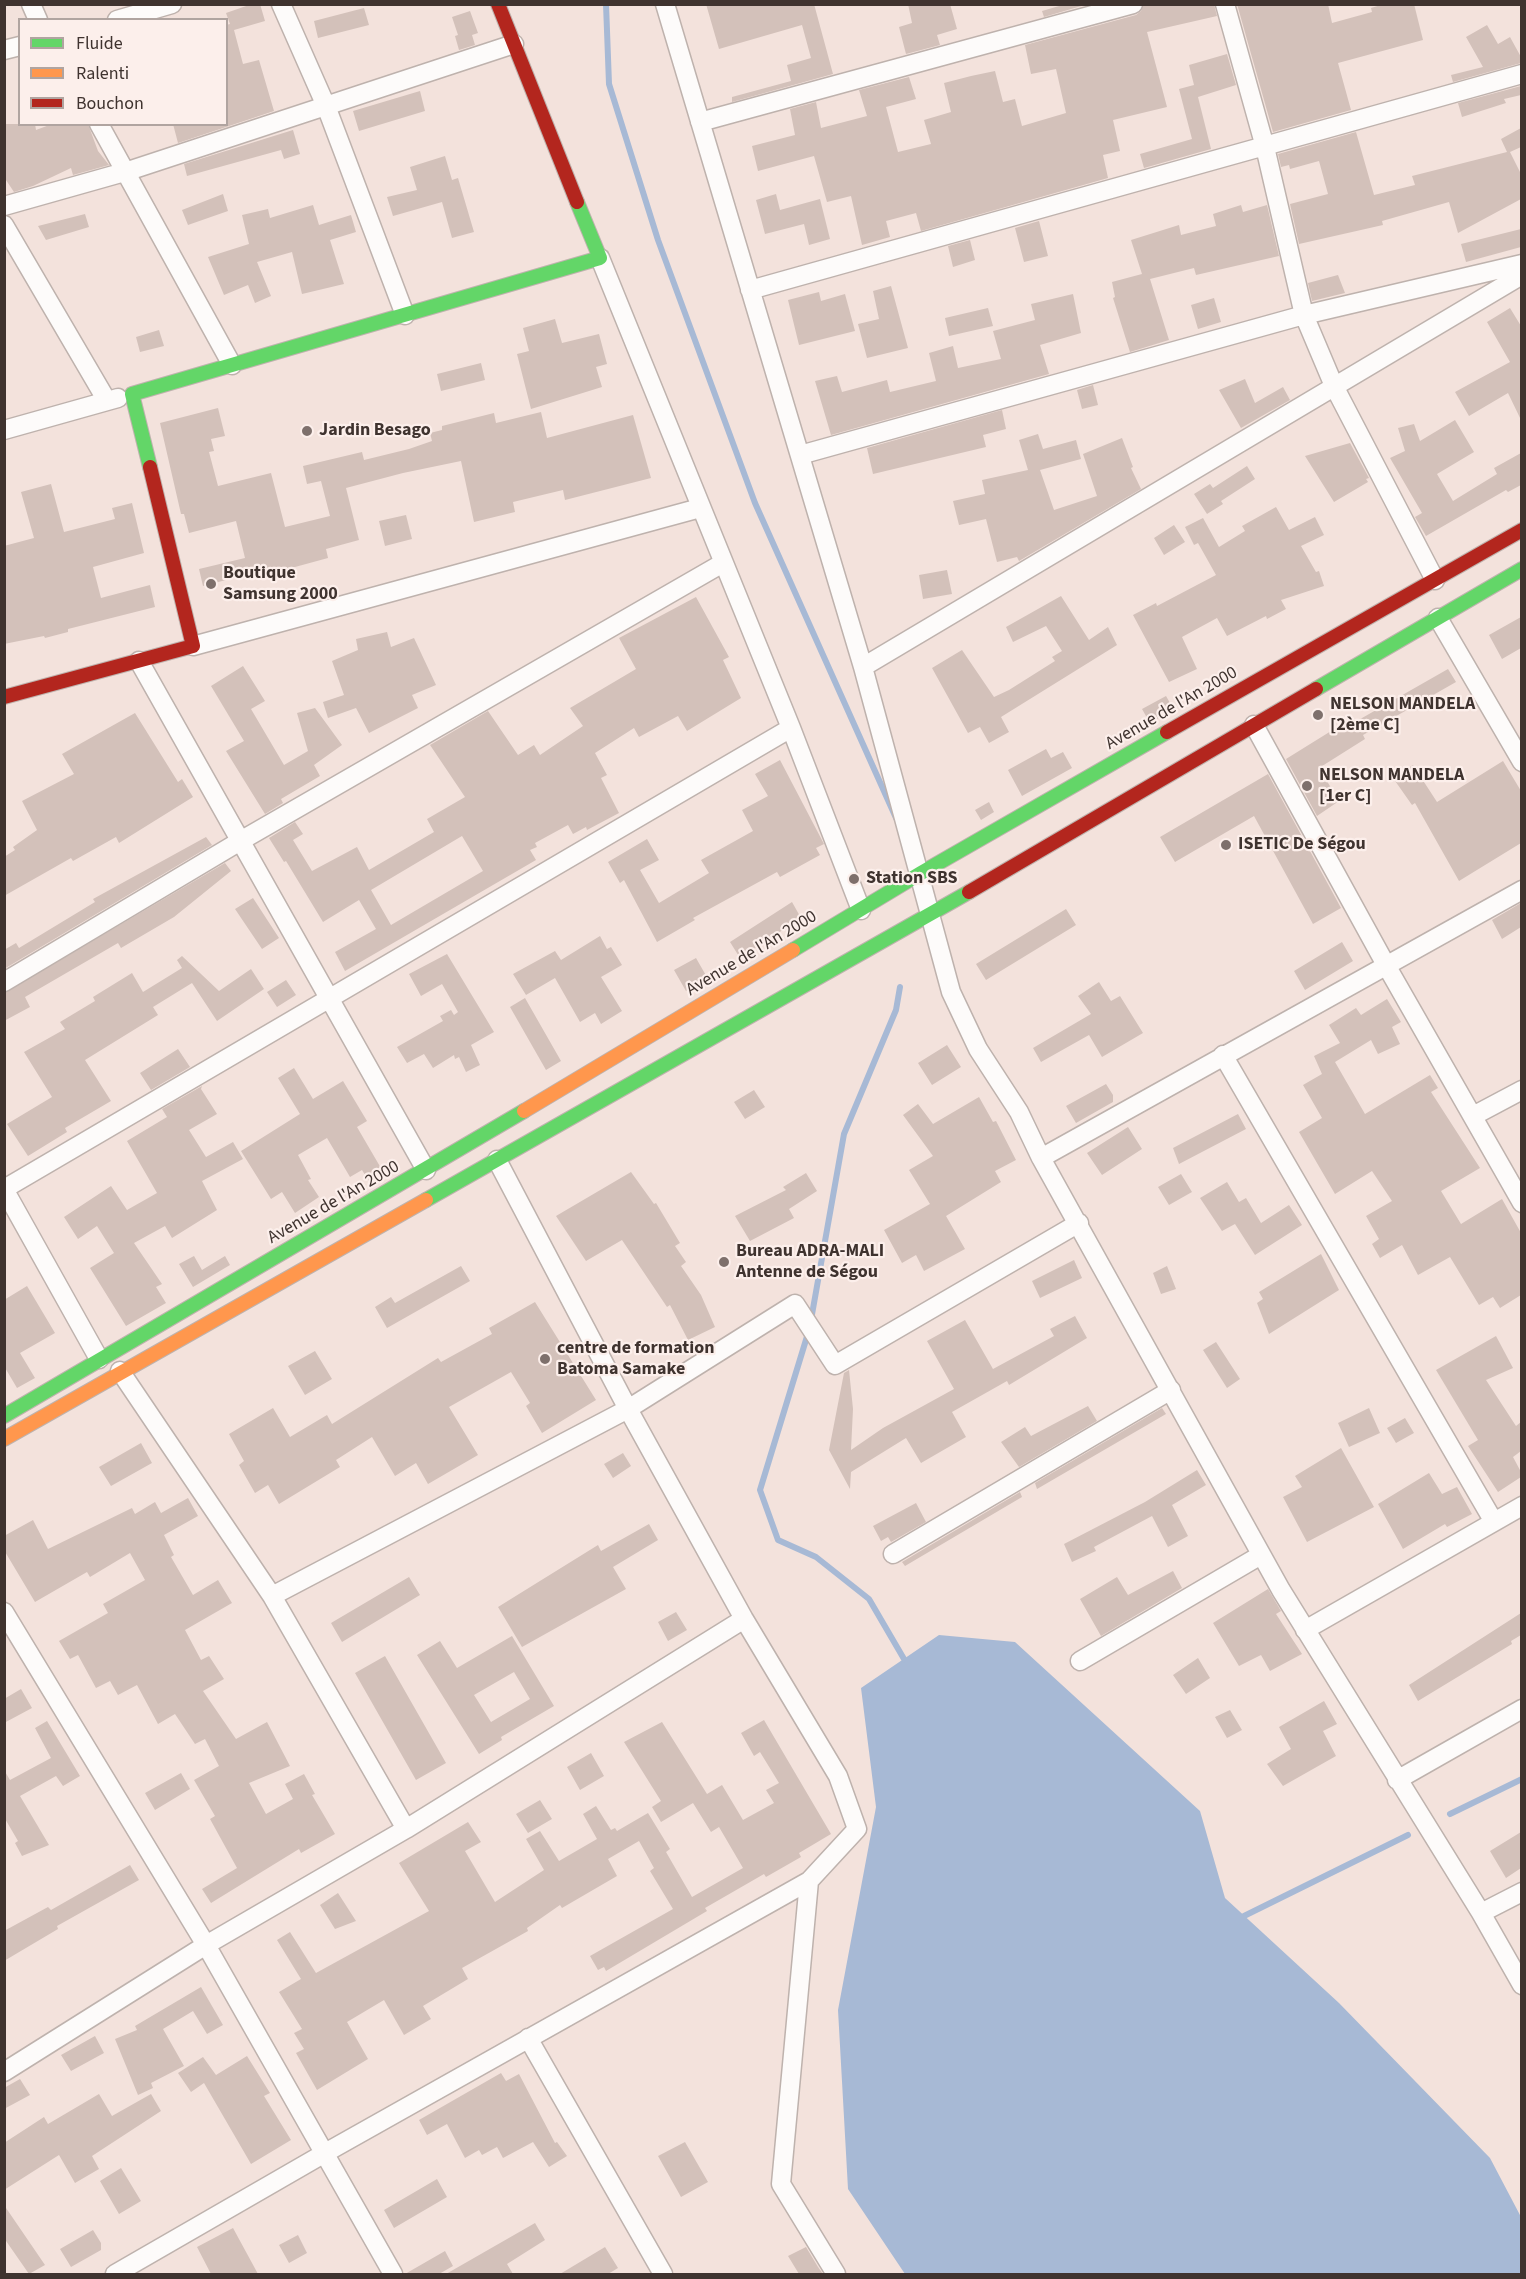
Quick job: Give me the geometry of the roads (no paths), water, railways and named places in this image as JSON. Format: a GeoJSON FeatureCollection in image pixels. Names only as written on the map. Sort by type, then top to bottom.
{"type":"FeatureCollection","features":[{"type":"Feature","properties":{"kind":"main road"},"geometry":{"type":"LineString","coordinates":[[4,698],[193,646],[132,393],[600,258],[498,4]]}},
{"type":"Feature","properties":{"kind":"main road","name":"Avenue de l'An 2000"},"geometry":{"type":"LineString","coordinates":[[4,1416],[426,1170],[921,873],[1521,530]]}},
{"type":"Feature","properties":{"kind":"main road"},"geometry":{"type":"LineString","coordinates":[[4,1439],[120,1371],[931,914],[1521,569]]}},
{"type":"Feature","properties":{"kind":"street"},"geometry":{"type":"LineString","coordinates":[[31,4],[37,18]]}},
{"type":"Feature","properties":{"kind":"street"},"geometry":{"type":"LineString","coordinates":[[124,18],[172,4]]}},
{"type":"Feature","properties":{"kind":"street"},"geometry":{"type":"LineString","coordinates":[[281,4],[326,106],[405,315]]}},
{"type":"Feature","properties":{"kind":"street"},"geometry":{"type":"LineString","coordinates":[[665,4],[863,668],[921,873],[951,992],[978,1049],[1019,1112],[1041,1158],[1305,1630],[1481,1913],[1521,1985]]}},
{"type":"Feature","properties":{"kind":"street"},"geometry":{"type":"LineString","coordinates":[[700,122],[1133,4]]}},
{"type":"Feature","properties":{"kind":"street"},"geometry":{"type":"LineString","coordinates":[[1225,4],[1265,147],[1304,315],[1334,386],[1435,580]]}},
{"type":"Feature","properties":{"kind":"street"},"geometry":{"type":"LineString","coordinates":[[4,206],[128,171],[514,44]]}},
{"type":"Feature","properties":{"kind":"street"},"geometry":{"type":"LineString","coordinates":[[750,290],[1521,74]]}},
{"type":"Feature","properties":{"kind":"street"},"geometry":{"type":"LineString","coordinates":[[100,126],[128,171],[232,364]]}},
{"type":"Feature","properties":{"kind":"street"},"geometry":{"type":"LineString","coordinates":[[4,225],[107,401]]}},
{"type":"Feature","properties":{"kind":"street"},"geometry":{"type":"LineString","coordinates":[[600,258],[791,728],[861,910]]}},
{"type":"Feature","properties":{"kind":"street"},"geometry":{"type":"LineString","coordinates":[[800,455],[1304,315],[1521,264]]}},
{"type":"Feature","properties":{"kind":"street"},"geometry":{"type":"LineString","coordinates":[[863,668],[1521,275]]}},
{"type":"Feature","properties":{"kind":"street"},"geometry":{"type":"LineString","coordinates":[[4,430],[132,393]]}},
{"type":"Feature","properties":{"kind":"street"},"geometry":{"type":"LineString","coordinates":[[193,646],[700,508]]}},
{"type":"Feature","properties":{"kind":"street"},"geometry":{"type":"LineString","coordinates":[[4,982],[242,840],[723,563]]}},
{"type":"Feature","properties":{"kind":"street"},"geometry":{"type":"LineString","coordinates":[[1438,618],[1521,762]]}},
{"type":"Feature","properties":{"kind":"street"},"geometry":{"type":"LineString","coordinates":[[139,661],[242,840],[426,1170]]}},
{"type":"Feature","properties":{"kind":"street"},"geometry":{"type":"LineString","coordinates":[[1254,725],[1521,1203]]}},
{"type":"Feature","properties":{"kind":"street"},"geometry":{"type":"LineString","coordinates":[[99,1359],[4,1189],[791,728]]}},
{"type":"Feature","properties":{"kind":"street"},"geometry":{"type":"LineString","coordinates":[[1041,1158],[1521,890]]}},
{"type":"Feature","properties":{"kind":"street"},"geometry":{"type":"LineString","coordinates":[[1223,1055],[1494,1522]]}},
{"type":"Feature","properties":{"kind":"street"},"geometry":{"type":"LineString","coordinates":[[1473,1116],[1521,1090]]}},
{"type":"Feature","properties":{"kind":"street"},"geometry":{"type":"LineString","coordinates":[[126,2272],[325,2153],[809,1881],[857,1829],[838,1776],[744,1618],[628,1409],[497,1160]]}},
{"type":"Feature","properties":{"kind":"street"},"geometry":{"type":"LineString","coordinates":[[272,1596],[628,1409],[795,1304],[835,1365],[1079,1223]]}},
{"type":"Feature","properties":{"kind":"street"},"geometry":{"type":"LineString","coordinates":[[120,1371],[272,1596],[406,1829]]}},
{"type":"Feature","properties":{"kind":"street"},"geometry":{"type":"LineString","coordinates":[[893,1554],[1171,1390]]}},
{"type":"Feature","properties":{"kind":"street"},"geometry":{"type":"LineString","coordinates":[[1305,1630],[1521,1506]]}},
{"type":"Feature","properties":{"kind":"street"},"geometry":{"type":"LineString","coordinates":[[1080,1661],[1262,1555]]}},
{"type":"Feature","properties":{"kind":"street"},"geometry":{"type":"LineString","coordinates":[[4,1612],[206,1945],[393,2274]]}},
{"type":"Feature","properties":{"kind":"street"},"geometry":{"type":"LineString","coordinates":[[6,2067],[206,1945],[406,1829],[744,1618]]}},
{"type":"Feature","properties":{"kind":"street"},"geometry":{"type":"LineString","coordinates":[[1397,1780],[1521,1709]]}},
{"type":"Feature","properties":{"kind":"street"},"geometry":{"type":"LineString","coordinates":[[809,1881],[781,2184],[836,2274]]}},
{"type":"Feature","properties":{"kind":"street"},"geometry":{"type":"LineString","coordinates":[[1481,1913],[1521,1892]]}},
{"type":"Feature","properties":{"kind":"street"},"geometry":{"type":"LineString","coordinates":[[528,2038],[663,2274]]}},
{"type":"Feature","properties":{"kind":"water"},"geometry":{"type":"Polygon","coordinates":[[[939,1635],[1015,1642],[1200,1811],[1225,1898],[1339,2003],[1490,2158],[1521,2217],[1521,2274],[905,2274],[848,2189],[838,2010],[876,1807],[861,1688],[939,1635]]]}},
{"type":"Feature","properties":{"kind":"waterway"},"geometry":{"type":"LineString","coordinates":[[606,4],[609,84],[658,240],[755,503],[896,818]]}},
{"type":"Feature","properties":{"kind":"waterway"},"geometry":{"type":"LineString","coordinates":[[811,1320],[844,1134],[896,1010],[900,987]]}},
{"type":"Feature","properties":{"kind":"waterway"},"geometry":{"type":"LineString","coordinates":[[809,1330],[760,1490],[778,1540],[816,1557],[869,1599],[904,1659]]}},
{"type":"Feature","properties":{"kind":"waterway"},"geometry":{"type":"LineString","coordinates":[[1450,1814],[1522,1779]]}},
{"type":"Feature","properties":{"kind":"waterway"},"geometry":{"type":"LineString","coordinates":[[1244,1916],[1408,1835]]}},
{"type":"Feature","properties":{"kind":"place","name":"Jardin Besago"},"geometry":{"type":"Point","coordinates":[307,431]}},
{"type":"Feature","properties":{"kind":"place","name":"Boutique Samsung 2000"},"geometry":{"type":"Point","coordinates":[211,584]}},
{"type":"Feature","properties":{"kind":"place","name":"NELSON MANDELA [2ème C]"},"geometry":{"type":"Point","coordinates":[1318,715]}},
{"type":"Feature","properties":{"kind":"place","name":"NELSON MANDELA [1er C]"},"geometry":{"type":"Point","coordinates":[1307,786]}},
{"type":"Feature","properties":{"kind":"place","name":"ISETIC De Ségou"},"geometry":{"type":"Point","coordinates":[1226,845]}},
{"type":"Feature","properties":{"kind":"place","name":"Station SBS"},"geometry":{"type":"Point","coordinates":[854,879]}},
{"type":"Feature","properties":{"kind":"place","name":"Bureau ADRA-MALI Antenne de Ségou"},"geometry":{"type":"Point","coordinates":[724,1262]}},
{"type":"Feature","properties":{"kind":"place","name":"centre de formation Batoma Samake"},"geometry":{"type":"Point","coordinates":[545,1359]}}]}
